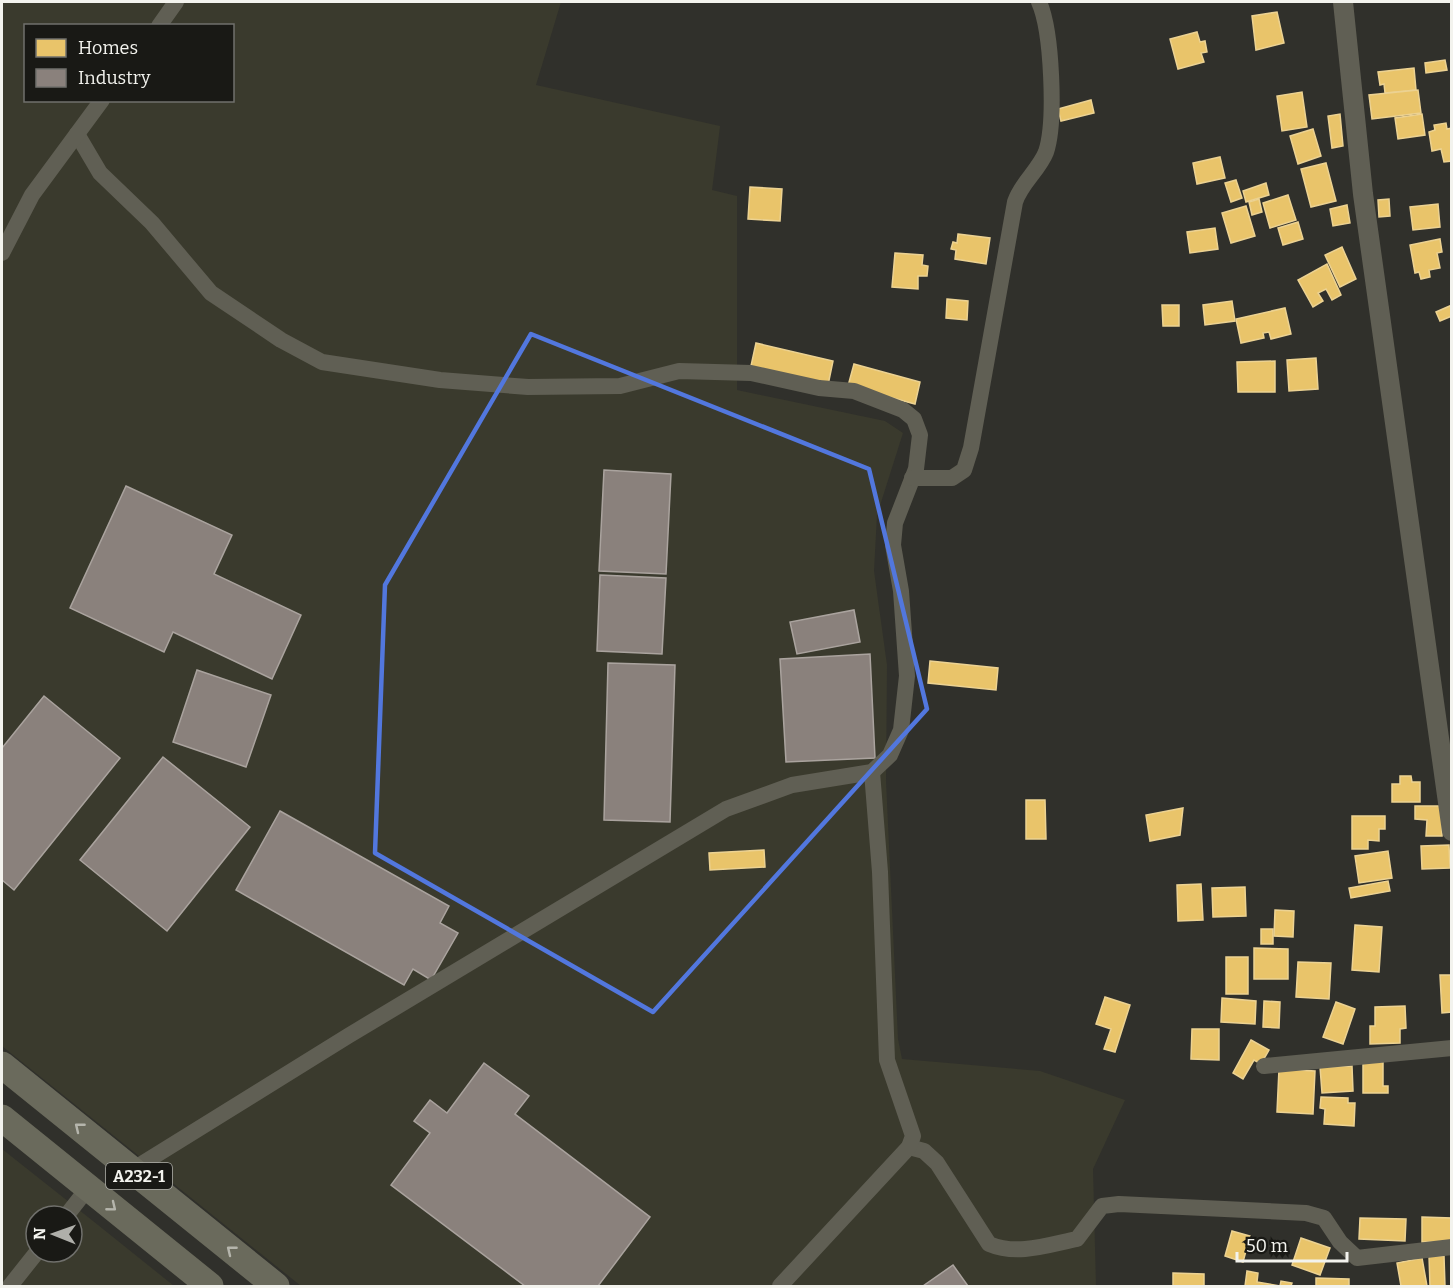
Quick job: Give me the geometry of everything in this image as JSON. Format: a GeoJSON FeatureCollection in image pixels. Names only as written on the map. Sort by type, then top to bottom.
{"type":"FeatureCollection","features":[{"type":"Feature","properties":{"kind":"highway","name":"A232-1"},"geometry":{"type":"LineString","coordinates":[[2,1065],[276,1287]]}},
{"type":"Feature","properties":{"kind":"highway","name":"A232-1"},"geometry":{"type":"LineString","coordinates":[[2,1118],[210,1287]]}},
{"type":"Feature","properties":{"kind":"street"},"geometry":{"type":"LineString","coordinates":[[160,24],[176,2]]}},
{"type":"Feature","properties":{"kind":"street"},"geometry":{"type":"LineString","coordinates":[[912,478],[951,478],[964,470],[971,448],[1015,202],[1020,188],[1045,154],[1050,133],[1051,67],[1040,2]]}},
{"type":"Feature","properties":{"kind":"street"},"geometry":{"type":"LineString","coordinates":[[1343,2],[1363,194],[1452,831]]}},
{"type":"Feature","properties":{"kind":"street"},"geometry":{"type":"LineString","coordinates":[[2,252],[32,195],[101,102]]}},
{"type":"Feature","properties":{"kind":"street"},"geometry":{"type":"LineString","coordinates":[[77,134],[100,173],[152,224],[211,293],[281,340],[321,362],[440,380],[528,387],[620,386],[679,371],[751,373],[819,388],[854,391],[903,410],[914,419],[920,435],[912,478],[895,523],[893,545],[901,591],[907,676],[901,730],[890,755],[872,772],[792,785],[726,809],[348,1036],[132,1170]]}},
{"type":"Feature","properties":{"kind":"street"},"geometry":{"type":"LineString","coordinates":[[780,1287],[909,1147],[913,1136],[887,1060],[880,872],[872,772]]}},
{"type":"Feature","properties":{"kind":"street"},"geometry":{"type":"LineString","coordinates":[[1264,1066],[1452,1048]]}},
{"type":"Feature","properties":{"kind":"street"},"geometry":{"type":"LineString","coordinates":[[909,1147],[924,1150],[937,1162],[989,1244],[1003,1250],[1020,1250],[1077,1239],[1102,1206],[1119,1204],[1306,1213],[1324,1218],[1340,1242],[1357,1258],[1452,1247]]}},
{"type":"Feature","properties":{"kind":"street"},"geometry":{"type":"LineString","coordinates":[[75,1204],[88,1188]]}},
{"type":"Feature","properties":{"kind":"street"},"geometry":{"type":"LineString","coordinates":[[10,1287],[28,1264]]}},
{"type":"Feature","properties":{"kind":"highlighted area"},"geometry":{"type":"Polygon","coordinates":[[[531,334],[869,469],[927,709],[653,1012],[375,853],[385,585],[531,334]]]}},
{"type":"Feature","properties":{"kind":"shaded area"},"geometry":{"type":"Polygon","coordinates":[[[2,2],[561,2],[536,85],[720,126],[712,190],[737,196],[737,390],[885,421],[903,433],[877,515],[874,571],[887,665],[886,781],[898,1039],[902,1059],[1040,1071],[1125,1100],[1093,1169],[1096,1286],[301,1286],[2,1046],[2,2]]]}},
{"type":"Feature","properties":{"kind":"shaded area"},"geometry":{"type":"Polygon","coordinates":[[[2,1149],[71,1204],[24,1204],[24,1264],[84,1264],[84,1214],[174,1286],[2,1286],[2,1149]]]}},
{"type":"Feature","properties":{"kind":"building: Homes"},"geometry":{"type":"Polygon","coordinates":[[[1277,12],[1284,43],[1256,50],[1252,16],[1277,12]]]}},
{"type":"Feature","properties":{"kind":"building: Homes"},"geometry":{"type":"Polygon","coordinates":[[[1197,32],[1200,42],[1205,41],[1207,52],[1201,53],[1204,62],[1178,69],[1170,39],[1197,32]]]}},
{"type":"Feature","properties":{"kind":"building: Homes"},"geometry":{"type":"Polygon","coordinates":[[[1445,60],[1447,70],[1426,73],[1425,63],[1445,60]]]}},
{"type":"Feature","properties":{"kind":"building: Homes"},"geometry":{"type":"Polygon","coordinates":[[[1414,68],[1416,90],[1385,93],[1384,84],[1380,85],[1378,72],[1414,68]]]}},
{"type":"Feature","properties":{"kind":"building: Homes"},"geometry":{"type":"Polygon","coordinates":[[[1418,90],[1421,113],[1372,119],[1369,95],[1418,90]]]}},
{"type":"Feature","properties":{"kind":"building: Homes"},"geometry":{"type":"Polygon","coordinates":[[[1302,92],[1307,127],[1282,131],[1277,96],[1302,92]]]}},
{"type":"Feature","properties":{"kind":"building: Homes"},"geometry":{"type":"Polygon","coordinates":[[[1091,100],[1094,113],[1061,121],[1058,109],[1091,100]]]}},
{"type":"Feature","properties":{"kind":"building: Homes"},"geometry":{"type":"Polygon","coordinates":[[[1340,114],[1343,146],[1332,148],[1328,116],[1340,114]]]}},
{"type":"Feature","properties":{"kind":"building: Homes"},"geometry":{"type":"Polygon","coordinates":[[[1422,114],[1425,135],[1398,139],[1395,118],[1422,114]]]}},
{"type":"Feature","properties":{"kind":"building: Homes"},"geometry":{"type":"Polygon","coordinates":[[[1446,123],[1447,129],[1452,128],[1452,161],[1444,162],[1441,149],[1432,151],[1429,132],[1435,130],[1434,125],[1446,123]]]}},
{"type":"Feature","properties":{"kind":"building: Homes"},"geometry":{"type":"Polygon","coordinates":[[[1313,129],[1321,156],[1298,164],[1290,136],[1313,129]]]}},
{"type":"Feature","properties":{"kind":"building: Homes"},"geometry":{"type":"Polygon","coordinates":[[[1220,157],[1225,178],[1197,184],[1193,163],[1220,157]]]}},
{"type":"Feature","properties":{"kind":"building: Homes"},"geometry":{"type":"Polygon","coordinates":[[[1326,163],[1336,201],[1311,207],[1301,169],[1326,163]]]}},
{"type":"Feature","properties":{"kind":"building: Homes"},"geometry":{"type":"Polygon","coordinates":[[[1236,180],[1242,198],[1231,202],[1225,183],[1236,180]]]}},
{"type":"Feature","properties":{"kind":"building: Homes"},"geometry":{"type":"Polygon","coordinates":[[[1266,183],[1269,195],[1246,202],[1243,191],[1266,183]]]}},
{"type":"Feature","properties":{"kind":"building: Homes"},"geometry":{"type":"Polygon","coordinates":[[[750,187],[782,189],[780,221],[748,219],[750,187]]]}},
{"type":"Feature","properties":{"kind":"building: Homes"},"geometry":{"type":"Polygon","coordinates":[[[1288,195],[1296,220],[1270,228],[1263,203],[1288,195]]]}},
{"type":"Feature","properties":{"kind":"building: Homes"},"geometry":{"type":"Polygon","coordinates":[[[1259,199],[1262,212],[1252,215],[1249,202],[1259,199]]]}},
{"type":"Feature","properties":{"kind":"building: Homes"},"geometry":{"type":"Polygon","coordinates":[[[1389,199],[1390,216],[1379,217],[1378,200],[1389,199]]]}},
{"type":"Feature","properties":{"kind":"building: Homes"},"geometry":{"type":"Polygon","coordinates":[[[1438,204],[1440,227],[1413,230],[1410,207],[1438,204]]]}},
{"type":"Feature","properties":{"kind":"building: Homes"},"geometry":{"type":"Polygon","coordinates":[[[1347,205],[1350,223],[1333,226],[1330,209],[1347,205]]]}},
{"type":"Feature","properties":{"kind":"building: Homes"},"geometry":{"type":"Polygon","coordinates":[[[1246,206],[1255,236],[1231,243],[1222,213],[1246,206]]]}},
{"type":"Feature","properties":{"kind":"building: Homes"},"geometry":{"type":"Polygon","coordinates":[[[1298,222],[1303,239],[1283,245],[1278,228],[1298,222]]]}},
{"type":"Feature","properties":{"kind":"building: Homes"},"geometry":{"type":"Polygon","coordinates":[[[1215,228],[1218,249],[1190,253],[1187,232],[1215,228]]]}},
{"type":"Feature","properties":{"kind":"building: Homes"},"geometry":{"type":"Polygon","coordinates":[[[958,234],[990,238],[986,264],[955,259],[956,250],[951,249],[953,242],[957,243],[958,234]]]}},
{"type":"Feature","properties":{"kind":"building: Homes"},"geometry":{"type":"Polygon","coordinates":[[[1440,239],[1442,252],[1437,253],[1440,268],[1429,270],[1430,277],[1421,279],[1419,272],[1415,273],[1410,245],[1440,239]]]}},
{"type":"Feature","properties":{"kind":"building: Homes"},"geometry":{"type":"Polygon","coordinates":[[[1342,247],[1356,279],[1340,287],[1325,255],[1342,247]]]}},
{"type":"Feature","properties":{"kind":"building: Homes"},"geometry":{"type":"Polygon","coordinates":[[[895,253],[923,255],[922,265],[928,266],[927,276],[918,276],[918,289],[892,287],[895,253]]]}},
{"type":"Feature","properties":{"kind":"building: Homes"},"geometry":{"type":"Polygon","coordinates":[[[1327,264],[1341,295],[1332,300],[1326,289],[1318,293],[1323,301],[1313,307],[1298,280],[1327,264]]]}},
{"type":"Feature","properties":{"kind":"building: Homes"},"geometry":{"type":"Polygon","coordinates":[[[947,299],[968,301],[967,320],[946,318],[947,299]]]}},
{"type":"Feature","properties":{"kind":"building: Homes"},"geometry":{"type":"Polygon","coordinates":[[[1232,301],[1235,321],[1205,325],[1203,305],[1232,301]]]}},
{"type":"Feature","properties":{"kind":"building: Homes"},"geometry":{"type":"Polygon","coordinates":[[[1162,305],[1179,305],[1179,326],[1163,326],[1162,305]]]}},
{"type":"Feature","properties":{"kind":"building: Homes"},"geometry":{"type":"Polygon","coordinates":[[[1452,305],[1452,316],[1440,321],[1436,312],[1452,305]]]}},
{"type":"Feature","properties":{"kind":"building: Homes"},"geometry":{"type":"Polygon","coordinates":[[[1285,308],[1291,334],[1271,339],[1269,332],[1263,333],[1264,338],[1241,343],[1236,319],[1285,308]]]}},
{"type":"Feature","properties":{"kind":"building: Homes"},"geometry":{"type":"Polygon","coordinates":[[[756,343],[833,361],[828,385],[751,366],[756,343]]]}},
{"type":"Feature","properties":{"kind":"building: Homes"},"geometry":{"type":"Polygon","coordinates":[[[1316,358],[1318,389],[1289,391],[1287,360],[1316,358]]]}},
{"type":"Feature","properties":{"kind":"building: Homes"},"geometry":{"type":"Polygon","coordinates":[[[1275,361],[1275,392],[1238,392],[1237,362],[1275,361]]]}},
{"type":"Feature","properties":{"kind":"building: Homes"},"geometry":{"type":"Polygon","coordinates":[[[854,364],[920,382],[915,404],[848,386],[854,364]]]}},
{"type":"Feature","properties":{"kind":"building: Homes"},"geometry":{"type":"Polygon","coordinates":[[[930,661],[998,668],[996,690],[928,683],[930,661]]]}},
{"type":"Feature","properties":{"kind":"building: Homes"},"geometry":{"type":"Polygon","coordinates":[[[1400,776],[1411,776],[1412,782],[1420,782],[1420,802],[1392,802],[1392,784],[1400,784],[1400,776]]]}},
{"type":"Feature","properties":{"kind":"building: Homes"},"geometry":{"type":"Polygon","coordinates":[[[1026,800],[1045,800],[1046,839],[1026,839],[1026,800]]]}},
{"type":"Feature","properties":{"kind":"building: Homes"},"geometry":{"type":"Polygon","coordinates":[[[1415,806],[1442,806],[1442,836],[1426,836],[1427,820],[1415,819],[1415,806]]]}},
{"type":"Feature","properties":{"kind":"building: Homes"},"geometry":{"type":"Polygon","coordinates":[[[1183,808],[1180,835],[1150,841],[1146,815],[1183,808]]]}},
{"type":"Feature","properties":{"kind":"building: Homes"},"geometry":{"type":"Polygon","coordinates":[[[1352,816],[1385,816],[1385,829],[1379,829],[1379,841],[1368,840],[1368,849],[1352,849],[1352,816]]]}},
{"type":"Feature","properties":{"kind":"building: Homes"},"geometry":{"type":"Polygon","coordinates":[[[1449,845],[1450,868],[1422,869],[1421,846],[1449,845]]]}},
{"type":"Feature","properties":{"kind":"building: Homes"},"geometry":{"type":"Polygon","coordinates":[[[764,850],[765,867],[710,870],[709,853],[764,850]]]}},
{"type":"Feature","properties":{"kind":"building: Homes"},"geometry":{"type":"Polygon","coordinates":[[[1388,851],[1392,878],[1359,883],[1355,856],[1388,851]]]}},
{"type":"Feature","properties":{"kind":"building: Homes"},"geometry":{"type":"Polygon","coordinates":[[[1388,881],[1390,891],[1351,898],[1349,888],[1388,881]]]}},
{"type":"Feature","properties":{"kind":"building: Homes"},"geometry":{"type":"Polygon","coordinates":[[[1201,884],[1203,920],[1178,921],[1177,885],[1201,884]]]}},
{"type":"Feature","properties":{"kind":"building: Homes"},"geometry":{"type":"Polygon","coordinates":[[[1245,887],[1246,916],[1213,917],[1212,888],[1245,887]]]}},
{"type":"Feature","properties":{"kind":"building: Homes"},"geometry":{"type":"Polygon","coordinates":[[[1275,910],[1294,911],[1293,937],[1274,936],[1275,910]]]}},
{"type":"Feature","properties":{"kind":"building: Homes"},"geometry":{"type":"Polygon","coordinates":[[[1355,925],[1382,927],[1379,972],[1352,970],[1355,925]]]}},
{"type":"Feature","properties":{"kind":"building: Homes"},"geometry":{"type":"Polygon","coordinates":[[[1261,929],[1273,929],[1273,944],[1261,944],[1261,929]]]}},
{"type":"Feature","properties":{"kind":"building: Homes"},"geometry":{"type":"Polygon","coordinates":[[[1254,948],[1288,949],[1288,979],[1254,979],[1254,948]]]}},
{"type":"Feature","properties":{"kind":"building: Homes"},"geometry":{"type":"Polygon","coordinates":[[[1226,957],[1248,957],[1248,994],[1226,994],[1226,957]]]}},
{"type":"Feature","properties":{"kind":"building: Homes"},"geometry":{"type":"Polygon","coordinates":[[[1298,962],[1331,963],[1329,999],[1296,997],[1298,962]]]}},
{"type":"Feature","properties":{"kind":"building: Homes"},"geometry":{"type":"Polygon","coordinates":[[[1440,975],[1452,975],[1452,1012],[1442,1013],[1440,975]]]}},
{"type":"Feature","properties":{"kind":"building: Homes"},"geometry":{"type":"Polygon","coordinates":[[[1105,997],[1130,1005],[1115,1052],[1104,1049],[1111,1029],[1096,1024],[1105,997]]]}},
{"type":"Feature","properties":{"kind":"building: Homes"},"geometry":{"type":"Polygon","coordinates":[[[1222,998],[1256,1001],[1255,1024],[1221,1022],[1222,998]]]}},
{"type":"Feature","properties":{"kind":"building: Homes"},"geometry":{"type":"Polygon","coordinates":[[[1264,1001],[1280,1002],[1279,1028],[1263,1027],[1264,1001]]]}},
{"type":"Feature","properties":{"kind":"building: Homes"},"geometry":{"type":"Polygon","coordinates":[[[1336,1002],[1355,1009],[1343,1044],[1323,1037],[1336,1002]]]}},
{"type":"Feature","properties":{"kind":"building: Homes"},"geometry":{"type":"Polygon","coordinates":[[[1405,1006],[1406,1028],[1400,1029],[1400,1043],[1370,1044],[1370,1026],[1375,1026],[1375,1007],[1405,1006]]]}},
{"type":"Feature","properties":{"kind":"building: Homes"},"geometry":{"type":"Polygon","coordinates":[[[1192,1029],[1219,1029],[1219,1060],[1191,1059],[1192,1029]]]}},
{"type":"Feature","properties":{"kind":"building: Homes"},"geometry":{"type":"Polygon","coordinates":[[[1251,1040],[1269,1050],[1261,1064],[1254,1060],[1243,1079],[1233,1073],[1251,1040]]]}},
{"type":"Feature","properties":{"kind":"building: Homes"},"geometry":{"type":"Polygon","coordinates":[[[1383,1062],[1383,1086],[1388,1086],[1388,1093],[1363,1093],[1363,1063],[1383,1062]]]}},
{"type":"Feature","properties":{"kind":"building: Homes"},"geometry":{"type":"Polygon","coordinates":[[[1352,1066],[1353,1091],[1322,1093],[1320,1067],[1352,1066]]]}},
{"type":"Feature","properties":{"kind":"building: Homes"},"geometry":{"type":"Polygon","coordinates":[[[1279,1069],[1315,1071],[1313,1114],[1277,1112],[1279,1069]]]}},
{"type":"Feature","properties":{"kind":"building: Homes"},"geometry":{"type":"Polygon","coordinates":[[[1321,1097],[1348,1098],[1348,1103],[1355,1103],[1354,1126],[1324,1124],[1325,1109],[1320,1108],[1321,1097]]]}},
{"type":"Feature","properties":{"kind":"building: Homes"},"geometry":{"type":"Polygon","coordinates":[[[1422,1217],[1452,1218],[1452,1242],[1422,1242],[1422,1217]]]}},
{"type":"Feature","properties":{"kind":"building: Homes"},"geometry":{"type":"Polygon","coordinates":[[[1360,1218],[1406,1219],[1405,1241],[1359,1239],[1360,1218]]]}},
{"type":"Feature","properties":{"kind":"building: Homes"},"geometry":{"type":"Polygon","coordinates":[[[1232,1231],[1250,1236],[1243,1262],[1225,1256],[1232,1231]]]}},
{"type":"Feature","properties":{"kind":"building: Homes"},"geometry":{"type":"Polygon","coordinates":[[[1301,1238],[1330,1248],[1320,1275],[1292,1265],[1301,1238]]]}},
{"type":"Feature","properties":{"kind":"building: Homes"},"geometry":{"type":"Polygon","coordinates":[[[1429,1256],[1444,1256],[1445,1286],[1430,1286],[1429,1256]]]}},
{"type":"Feature","properties":{"kind":"building: Homes"},"geometry":{"type":"Polygon","coordinates":[[[1422,1258],[1427,1286],[1401,1286],[1397,1263],[1422,1258]]]}},
{"type":"Feature","properties":{"kind":"building: Homes"},"geometry":{"type":"Polygon","coordinates":[[[1247,1271],[1258,1273],[1257,1282],[1280,1286],[1245,1286],[1247,1271]]]}},
{"type":"Feature","properties":{"kind":"building: Homes"},"geometry":{"type":"Polygon","coordinates":[[[1173,1273],[1204,1274],[1204,1286],[1173,1286],[1173,1273]]]}},
{"type":"Feature","properties":{"kind":"building: Homes"},"geometry":{"type":"Polygon","coordinates":[[[1316,1278],[1349,1279],[1349,1286],[1316,1286],[1316,1278]]]}},
{"type":"Feature","properties":{"kind":"building: Homes"},"geometry":{"type":"Polygon","coordinates":[[[1281,1281],[1292,1283],[1291,1286],[1280,1286],[1281,1281]]]}},
{"type":"Feature","properties":{"kind":"building: Industry"},"geometry":{"type":"Polygon","coordinates":[[[604,470],[671,474],[666,574],[599,571],[604,470]]]}},
{"type":"Feature","properties":{"kind":"building: Industry"},"geometry":{"type":"Polygon","coordinates":[[[126,486],[232,535],[214,574],[301,615],[272,679],[173,632],[164,652],[70,608],[126,486]]]}},
{"type":"Feature","properties":{"kind":"building: Industry"},"geometry":{"type":"Polygon","coordinates":[[[600,575],[666,578],[662,654],[597,651],[600,575]]]}},
{"type":"Feature","properties":{"kind":"building: Industry"},"geometry":{"type":"Polygon","coordinates":[[[854,610],[860,642],[797,654],[790,622],[854,610]]]}},
{"type":"Feature","properties":{"kind":"building: Industry"},"geometry":{"type":"Polygon","coordinates":[[[870,654],[875,758],[786,762],[780,659],[870,654]]]}},
{"type":"Feature","properties":{"kind":"building: Industry"},"geometry":{"type":"Polygon","coordinates":[[[608,663],[675,665],[670,822],[604,820],[608,663]]]}},
{"type":"Feature","properties":{"kind":"building: Industry"},"geometry":{"type":"Polygon","coordinates":[[[197,670],[271,695],[246,767],[173,742],[197,670]]]}},
{"type":"Feature","properties":{"kind":"building: Industry"},"geometry":{"type":"Polygon","coordinates":[[[44,696],[120,758],[14,890],[2,880],[2,748],[44,696]]]}},
{"type":"Feature","properties":{"kind":"building: Industry"},"geometry":{"type":"Polygon","coordinates":[[[163,757],[250,827],[167,931],[80,860],[163,757]]]}},
{"type":"Feature","properties":{"kind":"building: Industry"},"geometry":{"type":"Polygon","coordinates":[[[280,811],[449,906],[440,923],[458,933],[431,980],[413,969],[404,985],[236,890],[280,811]]]}},
{"type":"Feature","properties":{"kind":"building: Industry"},"geometry":{"type":"Polygon","coordinates":[[[484,1063],[529,1096],[515,1114],[650,1217],[598,1286],[525,1286],[391,1185],[430,1133],[414,1121],[430,1100],[447,1113],[484,1063]]]}},
{"type":"Feature","properties":{"kind":"building: Industry"},"geometry":{"type":"Polygon","coordinates":[[[953,1265],[968,1286],[923,1286],[953,1265]]]}}]}
